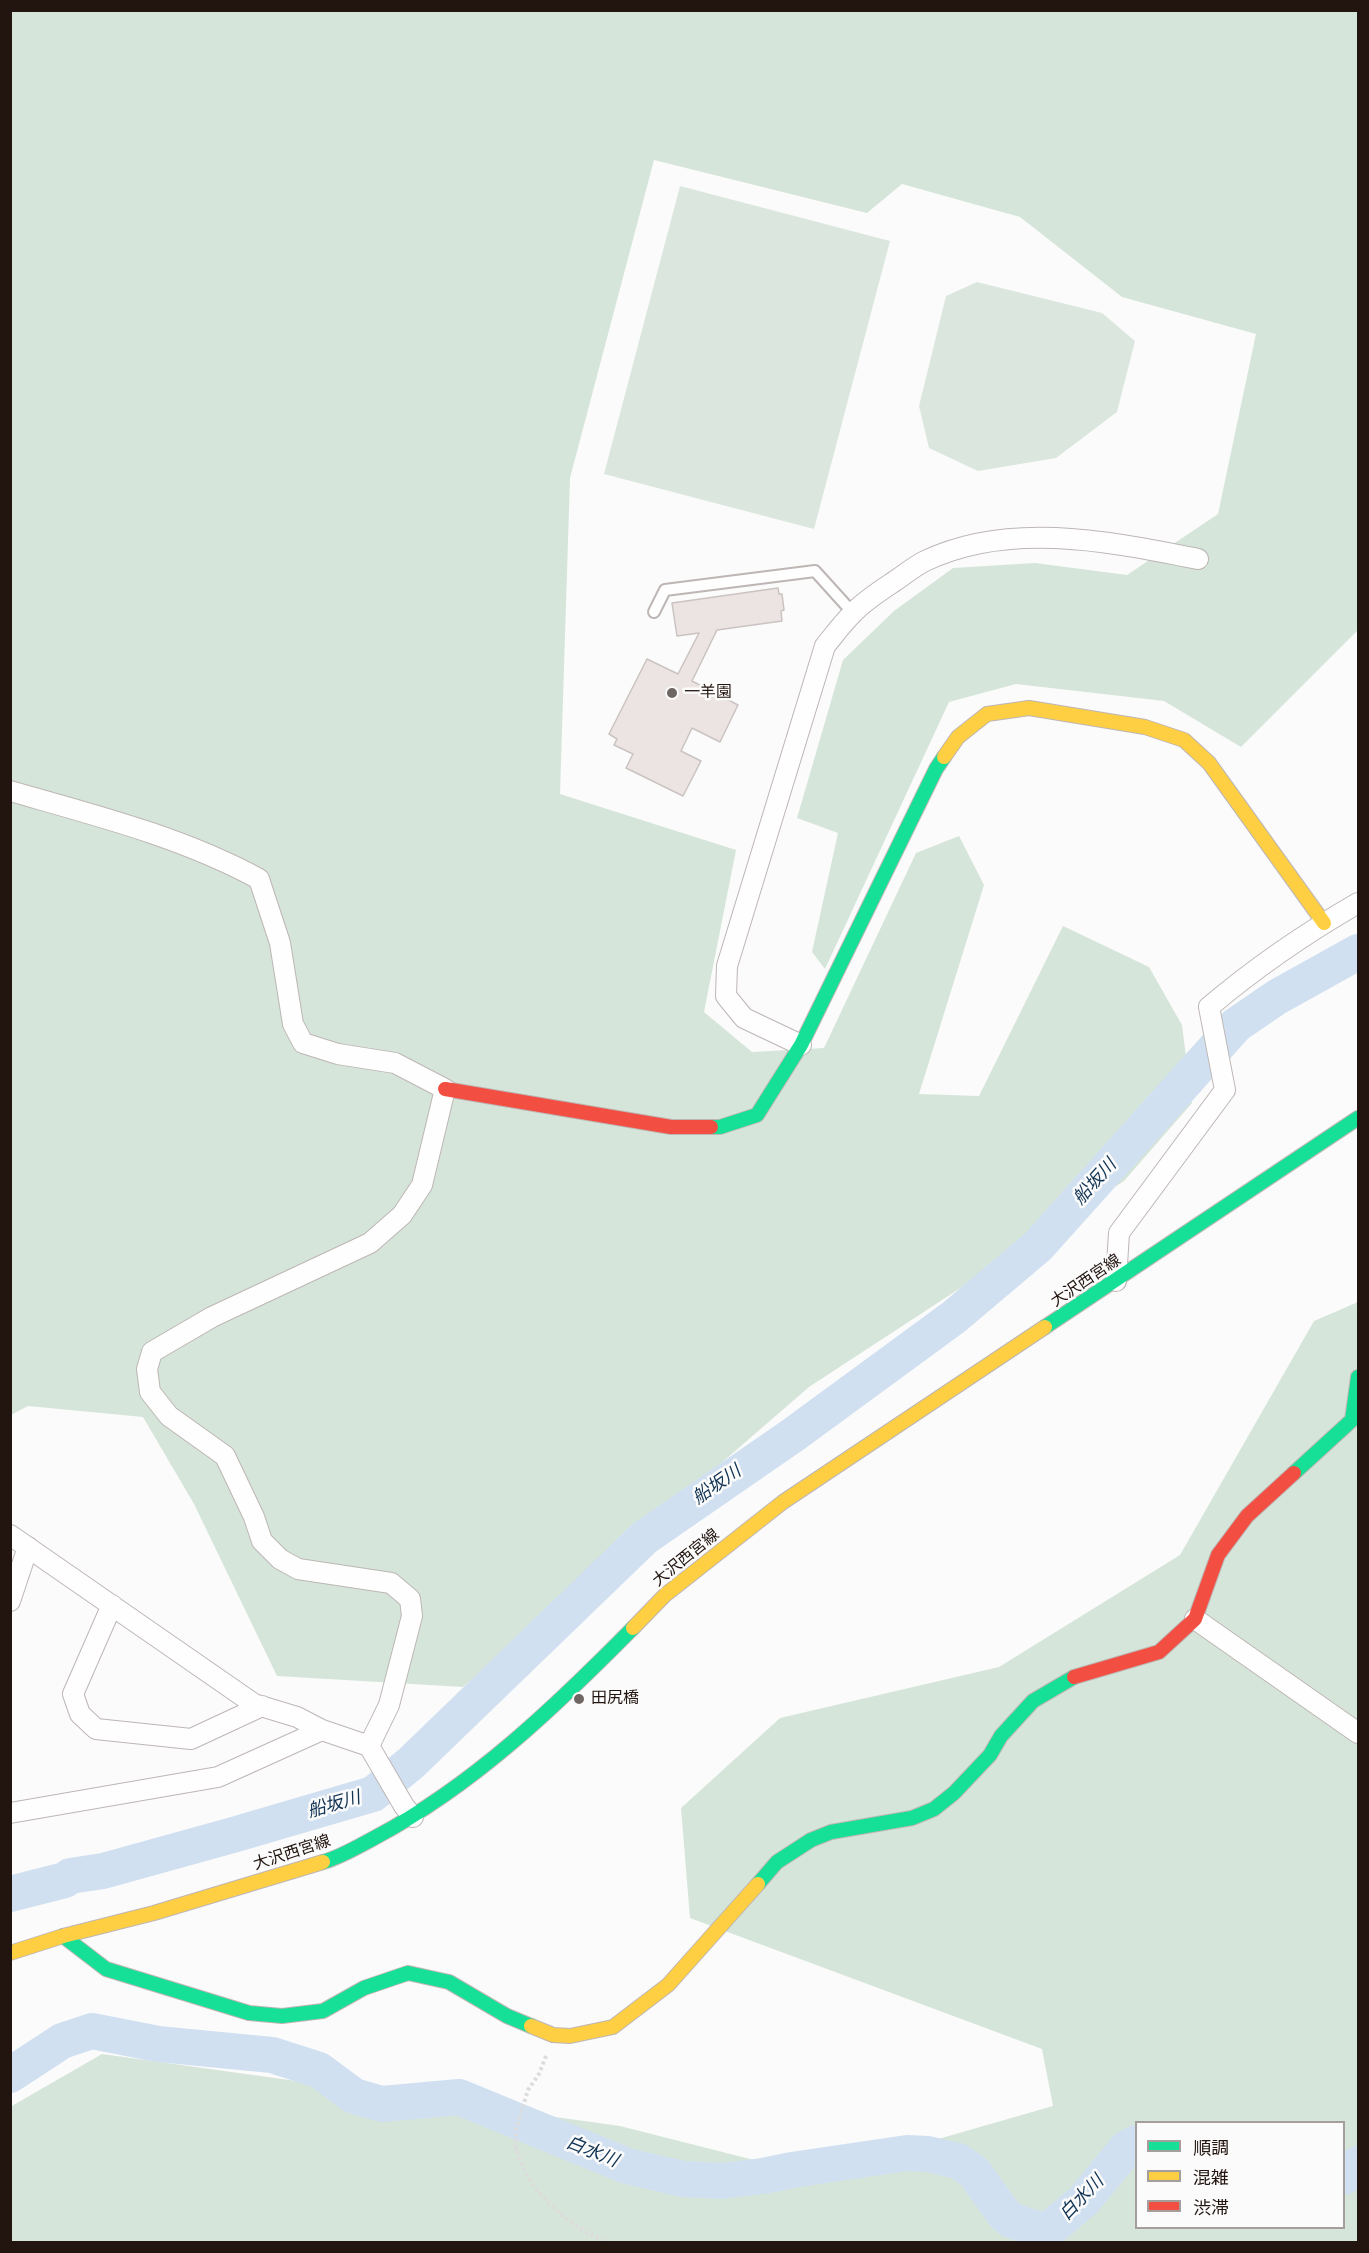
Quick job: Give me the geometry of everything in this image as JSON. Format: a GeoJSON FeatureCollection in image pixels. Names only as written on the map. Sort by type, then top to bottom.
{"type":"FeatureCollection","features":[{"type":"Feature","properties":{"kind":"street"},"geometry":{"type":"LineString","coordinates":[[801,1045],[744,1018],[726,996],[727,966],[825,646],[853,613],[882,590],[925,561],[969,545],[1009,538],[1060,538],[1132,546],[1198,559]]}},
{"type":"Feature","properties":{"kind":"street"},"geometry":{"type":"LineString","coordinates":[[10,791],[132,826],[236,866],[259,879],[280,943],[293,1024],[303,1043],[338,1054],[395,1063],[445,1089],[670,1126],[720,1126],[757,1115],[801,1045],[936,769],[958,737],[987,714],[1029,708],[1145,727],[1184,740],[1209,763],[1324,923]]}},
{"type":"Feature","properties":{"kind":"street"},"geometry":{"type":"LineString","coordinates":[[1116,1281],[1119,1233],[1225,1090],[1209,1007],[1237,984],[1324,923],[1359,903]]}},
{"type":"Feature","properties":{"kind":"street"},"geometry":{"type":"LineString","coordinates":[[372,1751],[389,1705],[412,1616],[410,1599],[392,1583],[298,1569],[280,1559],[262,1541],[254,1517],[225,1456],[169,1416],[150,1392],[147,1369],[152,1352],[212,1317],[370,1243],[402,1215],[422,1185],[445,1089]]}},
{"type":"Feature","properties":{"kind":"street","name":"大沢西宮線"},"geometry":{"type":"LineString","coordinates":[[10,1953],[331,1860],[409,1811],[469,1778],[583,1678],[665,1595],[783,1502],[1359,1118]]}},
{"type":"Feature","properties":{"kind":"street"},"geometry":{"type":"LineString","coordinates":[[63,1936],[106,1969],[249,2013],[282,2016],[323,2011],[364,1988],[408,1974],[449,1982],[507,2016],[553,2035],[570,2036],[613,2027],[668,1985],[777,1862],[811,1840],[831,1832],[912,1818],[934,1809],[954,1793],[990,1755],[1001,1736],[1033,1701],[1071,1678],[1159,1652],[1195,1619],[1218,1555],[1247,1516],[1352,1420],[1359,1377]]}},
{"type":"Feature","properties":{"kind":"street"},"geometry":{"type":"LineString","coordinates":[[10,1535],[254,1704],[297,1717],[372,1751],[409,1811]]}},
{"type":"Feature","properties":{"kind":"street"},"geometry":{"type":"LineString","coordinates":[[10,1601],[28,1547]]}},
{"type":"Feature","properties":{"kind":"street"},"geometry":{"type":"LineString","coordinates":[[112,1605],[73,1694],[80,1714],[96,1730],[191,1739],[262,1706]]}},
{"type":"Feature","properties":{"kind":"street"},"geometry":{"type":"LineString","coordinates":[[1195,1619],[1359,1734]]}},
{"type":"Feature","properties":{"kind":"street"},"geometry":{"type":"LineString","coordinates":[[10,1813],[218,1777],[322,1730]]}},
{"type":"Feature","properties":{"kind":"lane"},"geometry":{"type":"LineString","coordinates":[[654,612],[665,590],[815,571],[853,613]]}},
{"type":"Feature","properties":{"kind":"path"},"geometry":{"type":"LineString","coordinates":[[553,2035],[539,2074],[528,2090],[516,2128],[516,2148],[515,2145],[527,2176],[550,2204],[585,2232],[607,2242]]}},
{"type":"Feature","properties":{"kind":"shaded area"},"geometry":{"type":"Polygon","coordinates":[[[11,11],[1358,11],[1358,630],[1241,747],[1164,701],[1016,684],[949,702],[825,969],[812,952],[838,833],[797,818],[843,660],[894,611],[953,568],[1035,563],[1127,575],[1218,514],[1256,334],[1122,297],[1020,217],[902,184],[867,213],[654,160],[570,478],[560,794],[736,850],[704,1012],[752,1052],[824,1048],[916,853],[959,836],[984,885],[919,1094],[979,1096],[1063,926],[1149,967],[1182,1025],[1192,1103],[1124,1181],[809,1387],[463,1687],[277,1676],[194,1504],[143,1417],[28,1406],[11,1415],[11,11]]]}},
{"type":"Feature","properties":{"kind":"shaded area"},"geometry":{"type":"Polygon","coordinates":[[[680,186],[890,241],[814,529],[604,474],[680,186]]]}},
{"type":"Feature","properties":{"kind":"shaded area"},"geometry":{"type":"Polygon","coordinates":[[[977,282],[1102,313],[1135,341],[1117,412],[1056,458],[978,471],[929,448],[919,406],[946,296],[977,282]]]}},
{"type":"Feature","properties":{"kind":"shaded area"},"geometry":{"type":"Polygon","coordinates":[[[1358,1302],[1358,2242],[11,2242],[10,2107],[102,2054],[620,2126],[813,2175],[1053,2106],[1042,2049],[690,1918],[681,1808],[780,1718],[999,1667],[1180,1555],[1314,1321],[1358,1302]]]}},
{"type":"Feature","properties":{"kind":"building","name":"一羊園"},"geometry":{"type":"Polygon","coordinates":[[[778,588],[779,594],[782,594],[784,610],[781,611],[782,621],[717,630],[692,681],[738,705],[720,742],[692,728],[681,751],[701,761],[683,796],[626,768],[633,754],[614,745],[617,739],[609,734],[647,659],[678,674],[699,633],[677,636],[672,603],[778,588]]]}},
{"type":"Feature","properties":{"kind":"waterway","name":"船坂川"},"geometry":{"type":"LineString","coordinates":[[10,1894],[65,1880],[70,1876],[103,1871],[373,1794],[411,1763],[644,1538],[793,1435],[954,1317],[1038,1246],[1236,1025],[1277,997],[1358,952]]}},
{"type":"Feature","properties":{"kind":"waterway","name":"白水川"},"geometry":{"type":"LineString","coordinates":[[10,2075],[62,2041],[92,2031],[158,2044],[272,2055],[319,2070],[354,2096],[382,2104],[459,2097],[627,2166],[683,2179],[721,2181],[907,2153],[928,2154],[958,2161],[974,2172],[1004,2214],[1011,2220],[1046,2232],[1083,2201],[1126,2149],[1135,2144]]}},
{"type":"Feature","properties":{"kind":"waterway","name":"白水川"},"geometry":{"type":"LineString","coordinates":[[1345,2176],[1358,2164]]}},
{"type":"Feature","properties":{"kind":"traffic: fast"},"geometry":{"type":"LineString","coordinates":[[711,1127],[720,1127],[757,1115],[801,1045],[936,769],[944,757]]}},
{"type":"Feature","properties":{"kind":"traffic: fast"},"geometry":{"type":"LineString","coordinates":[[1045,1327],[1358,1118]]}},
{"type":"Feature","properties":{"kind":"traffic: fast"},"geometry":{"type":"LineString","coordinates":[[1294,1473],[1352,1420],[1358,1377]]}},
{"type":"Feature","properties":{"kind":"traffic: fast"},"geometry":{"type":"LineString","coordinates":[[323,1862],[350,1851],[412,1816],[480,1769],[544,1715],[633,1628]]}},
{"type":"Feature","properties":{"kind":"traffic: fast"},"geometry":{"type":"LineString","coordinates":[[758,1884],[777,1862],[811,1840],[831,1832],[912,1818],[934,1809],[954,1793],[990,1755],[1001,1736],[1033,1701],[1074,1677]]}},
{"type":"Feature","properties":{"kind":"traffic: fast"},"geometry":{"type":"LineString","coordinates":[[63,1936],[106,1969],[249,2013],[282,2016],[323,2011],[364,1988],[408,1973],[449,1982],[507,2016],[531,2026]]}},
{"type":"Feature","properties":{"kind":"traffic: slow"},"geometry":{"type":"LineString","coordinates":[[944,757],[958,737],[987,714],[1029,708],[1145,727],[1184,740],[1209,763],[1324,923]]}},
{"type":"Feature","properties":{"kind":"traffic: slow"},"geometry":{"type":"LineString","coordinates":[[633,1628],[665,1595],[783,1502],[1045,1327]]}},
{"type":"Feature","properties":{"kind":"traffic: slow"},"geometry":{"type":"LineString","coordinates":[[10,1953],[323,1862]]}},
{"type":"Feature","properties":{"kind":"traffic: slow"},"geometry":{"type":"LineString","coordinates":[[531,2026],[553,2035],[570,2036],[613,2027],[668,1985],[758,1884]]}},
{"type":"Feature","properties":{"kind":"traffic: jam"},"geometry":{"type":"LineString","coordinates":[[445,1089],[671,1127],[711,1127]]}},
{"type":"Feature","properties":{"kind":"traffic: jam"},"geometry":{"type":"LineString","coordinates":[[1074,1677],[1159,1652],[1195,1619],[1218,1555],[1247,1516],[1294,1473]]}},
{"type":"Feature","properties":{"kind":"place","name":"一羊園"},"geometry":{"type":"Point","coordinates":[672,693]}},
{"type":"Feature","properties":{"kind":"place","name":"田尻橋"},"geometry":{"type":"Point","coordinates":[579,1699]}}]}
